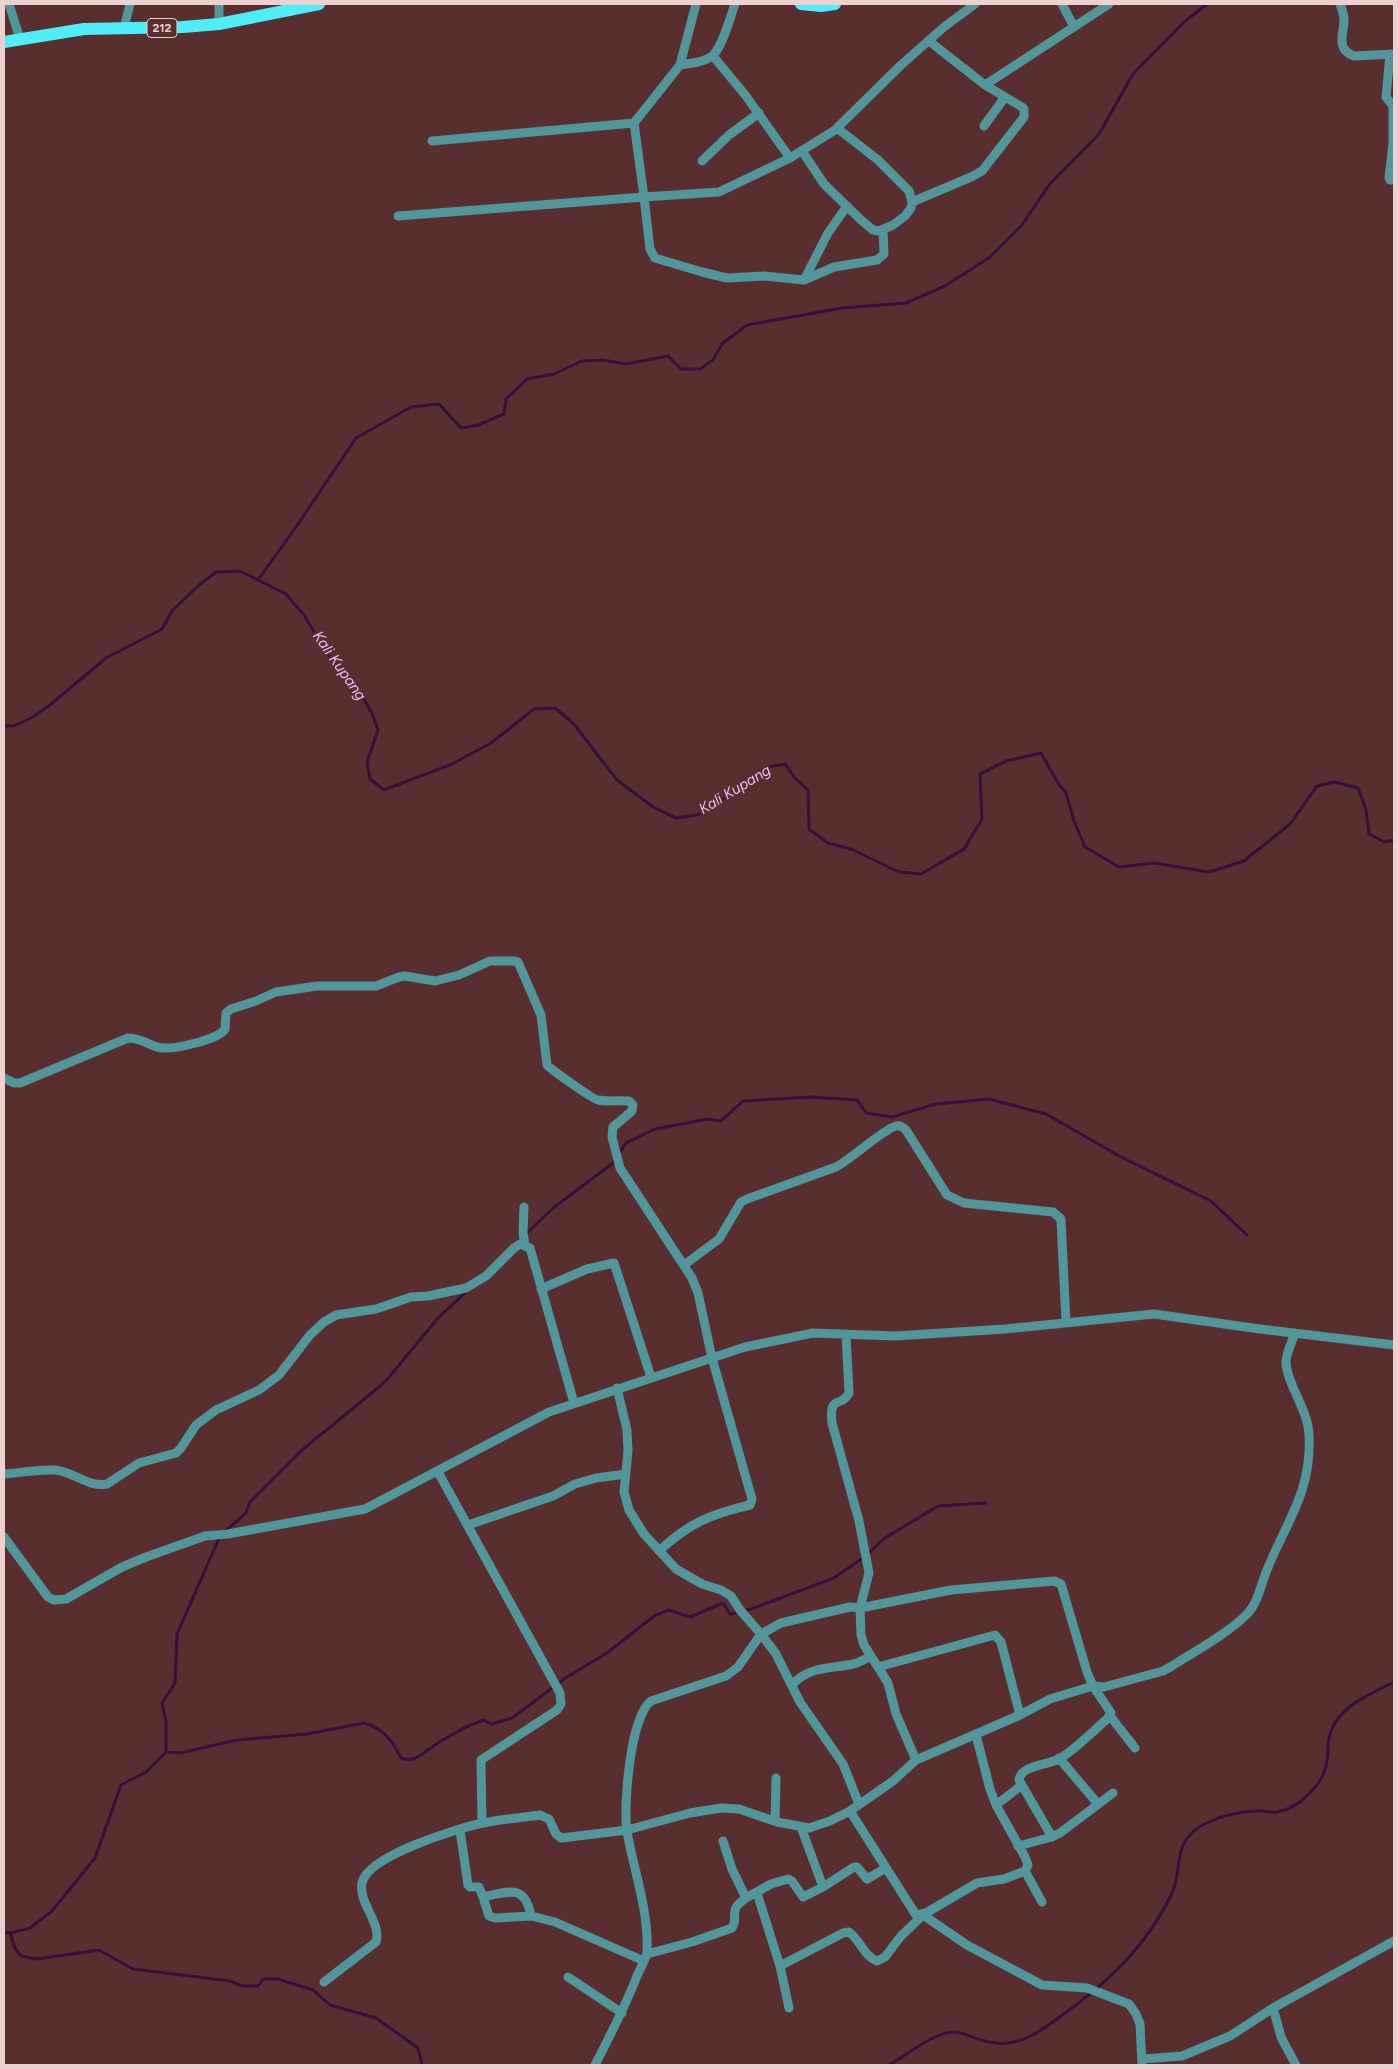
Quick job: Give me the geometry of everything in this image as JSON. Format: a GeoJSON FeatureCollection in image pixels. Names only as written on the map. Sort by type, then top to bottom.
{"type":"FeatureCollection","features":[{"type":"Feature","properties":{"kind":"main road","name":"212"},"geometry":{"type":"LineString","coordinates":[[4,42],[79,30],[219,24],[319,4]]}},
{"type":"Feature","properties":{"kind":"main road"},"geometry":{"type":"LineString","coordinates":[[801,4],[821,6],[835,4]]}},
{"type":"Feature","properties":{"kind":"street"},"geometry":{"type":"LineString","coordinates":[[9,4],[20,39]]}},
{"type":"Feature","properties":{"kind":"street"},"geometry":{"type":"LineString","coordinates":[[124,28],[130,4]]}},
{"type":"Feature","properties":{"kind":"street"},"geometry":{"type":"LineString","coordinates":[[219,4],[219,24]]}},
{"type":"Feature","properties":{"kind":"street"},"geometry":{"type":"LineString","coordinates":[[696,4],[680,65],[634,123],[650,249],[655,258],[727,278],[764,276],[804,280],[834,267],[877,260],[884,254],[883,230]]}},
{"type":"Feature","properties":{"kind":"street"},"geometry":{"type":"LineString","coordinates":[[680,65],[701,62],[712,56],[721,41],[735,4]]}},
{"type":"Feature","properties":{"kind":"street"},"geometry":{"type":"LineString","coordinates":[[398,216],[719,192],[790,158],[837,128],[901,65],[944,27],[975,4]]}},
{"type":"Feature","properties":{"kind":"street"},"geometry":{"type":"LineString","coordinates":[[1062,4],[1074,27]]}},
{"type":"Feature","properties":{"kind":"street"},"geometry":{"type":"LineString","coordinates":[[984,85],[1109,4]]}},
{"type":"Feature","properties":{"kind":"street"},"geometry":{"type":"LineString","coordinates":[[1340,4],[1344,19],[1341,36],[1342,43],[1350,54],[1354,56],[1392,54],[1386,97],[1393,106],[1393,143],[1389,178],[1394,180]]}},
{"type":"Feature","properties":{"kind":"street"},"geometry":{"type":"LineString","coordinates":[[912,202],[971,177],[987,166],[1024,117],[1024,109],[984,85],[929,41]]}},
{"type":"Feature","properties":{"kind":"street"},"geometry":{"type":"LineString","coordinates":[[712,56],[759,113],[790,158]]}},
{"type":"Feature","properties":{"kind":"street"},"geometry":{"type":"LineString","coordinates":[[984,126],[1006,97]]}},
{"type":"Feature","properties":{"kind":"street"},"geometry":{"type":"LineString","coordinates":[[702,161],[730,135],[759,113]]}},
{"type":"Feature","properties":{"kind":"street"},"geometry":{"type":"LineString","coordinates":[[432,141],[634,123]]}},
{"type":"Feature","properties":{"kind":"street"},"geometry":{"type":"LineString","coordinates":[[802,151],[824,184],[873,230],[883,230],[905,216],[911,208],[912,202],[905,186],[878,160],[837,128]]}},
{"type":"Feature","properties":{"kind":"street"},"geometry":{"type":"LineString","coordinates":[[804,280],[828,233],[848,206]]}},
{"type":"Feature","properties":{"kind":"street"},"geometry":{"type":"LineString","coordinates":[[4,1078],[14,1083],[20,1083],[128,1038],[136,1038],[162,1048],[183,1046],[218,1036],[225,1029],[226,1013],[230,1009],[256,1001],[276,992],[318,986],[376,986],[405,976],[435,981],[459,975],[490,961],[514,960],[520,966],[540,1016],[547,1065],[550,1070],[567,1079],[596,1100],[629,1101],[633,1105],[632,1111],[613,1127],[612,1136],[620,1168],[684,1265],[698,1293],[712,1358],[753,1502],[750,1505],[708,1516],[688,1527],[659,1550]]}},
{"type":"Feature","properties":{"kind":"street"},"geometry":{"type":"LineString","coordinates":[[684,1265],[718,1238],[741,1202],[836,1167],[889,1130],[902,1126],[947,1195],[954,1200],[964,1203],[1053,1212],[1058,1215],[1061,1220],[1066,1322]]}},
{"type":"Feature","properties":{"kind":"street"},"geometry":{"type":"LineString","coordinates":[[524,1207],[523,1233],[525,1245]]}},
{"type":"Feature","properties":{"kind":"street"},"geometry":{"type":"LineString","coordinates":[[4,1474],[56,1470],[93,1484],[107,1484],[139,1463],[176,1453],[196,1425],[216,1410],[268,1384],[279,1374],[310,1335],[324,1322],[336,1316],[376,1308],[410,1297],[428,1296],[466,1288],[480,1280],[520,1244],[530,1248],[534,1258],[574,1403]]}},
{"type":"Feature","properties":{"kind":"street"},"geometry":{"type":"LineString","coordinates":[[541,1289],[587,1269],[614,1262],[651,1377]]}},
{"type":"Feature","properties":{"kind":"street"},"geometry":{"type":"LineString","coordinates":[[4,1537],[48,1597],[60,1600],[66,1599],[122,1567],[205,1536],[228,1534],[365,1509],[438,1472],[529,1422],[574,1403],[744,1347],[800,1335],[895,1336],[1005,1329],[1154,1314],[1394,1345]]}},
{"type":"Feature","properties":{"kind":"street"},"geometry":{"type":"LineString","coordinates":[[324,1982],[376,1942],[377,1934],[363,1896],[362,1884],[365,1875],[394,1853],[482,1823],[545,1816],[556,1834],[561,1838],[627,1830],[690,1813],[721,1808],[739,1808],[775,1822],[809,1828],[830,1822],[850,1811],[893,1781],[916,1760],[1020,1715],[1050,1699],[1093,1686],[1104,1687],[1163,1671],[1172,1666],[1236,1623],[1252,1609],[1268,1568],[1298,1504],[1307,1476],[1310,1433],[1304,1411],[1287,1369],[1286,1360],[1295,1333]]}},
{"type":"Feature","properties":{"kind":"street"},"geometry":{"type":"LineString","coordinates":[[846,1334],[849,1392],[846,1397],[830,1408],[832,1423],[859,1521],[869,1573],[860,1608],[861,1635],[870,1656],[888,1682],[896,1714],[916,1760]]}},
{"type":"Feature","properties":{"kind":"street"},"geometry":{"type":"LineString","coordinates":[[617,1388],[627,1430],[624,1492],[629,1510],[644,1534],[676,1569],[702,1584],[721,1590],[731,1596],[761,1634],[776,1654],[800,1702],[847,1770],[860,1804]]}},
{"type":"Feature","properties":{"kind":"street"},"geometry":{"type":"LineString","coordinates":[[438,1472],[562,1699],[557,1710],[482,1760],[482,1823]]}},
{"type":"Feature","properties":{"kind":"street"},"geometry":{"type":"LineString","coordinates":[[468,1525],[553,1496],[575,1484],[596,1478],[626,1474]]}},
{"type":"Feature","properties":{"kind":"street"},"geometry":{"type":"LineString","coordinates":[[595,2065],[622,2013],[645,1957],[644,1920],[627,1830],[629,1760],[636,1728],[646,1704],[656,1699],[718,1680],[732,1673],[761,1634],[781,1623],[850,1608],[860,1608],[951,1590],[1058,1582],[1062,1584],[1087,1672],[1093,1686],[1110,1709],[1110,1716],[1135,1748]]}},
{"type":"Feature","properties":{"kind":"street"},"geometry":{"type":"LineString","coordinates":[[878,1668],[995,1635],[1001,1642],[1020,1715]]}},
{"type":"Feature","properties":{"kind":"street"},"geometry":{"type":"LineString","coordinates":[[792,1685],[798,1678],[812,1671],[855,1664],[870,1656]]}},
{"type":"Feature","properties":{"kind":"street"},"geometry":{"type":"LineString","coordinates":[[1052,1837],[1022,1785],[1020,1775],[1026,1770],[1059,1758],[1110,1716]]}},
{"type":"Feature","properties":{"kind":"street"},"geometry":{"type":"LineString","coordinates":[[780,1966],[843,1933],[849,1932],[854,1936],[865,1953],[877,1961],[885,1957],[901,1936],[923,1914],[977,1883],[1004,1879],[1025,1871],[1028,1865],[996,1805],[990,1789],[976,1735]]}},
{"type":"Feature","properties":{"kind":"street"},"geometry":{"type":"LineString","coordinates":[[1059,1758],[1098,1804]]}},
{"type":"Feature","properties":{"kind":"street"},"geometry":{"type":"LineString","coordinates":[[775,1822],[776,1778]]}},
{"type":"Feature","properties":{"kind":"street"},"geometry":{"type":"LineString","coordinates":[[996,1805],[1022,1785]]}},
{"type":"Feature","properties":{"kind":"street"},"geometry":{"type":"LineString","coordinates":[[1018,1846],[1052,1837],[1112,1793]]}},
{"type":"Feature","properties":{"kind":"street"},"geometry":{"type":"LineString","coordinates":[[850,1811],[916,1915],[923,1914],[976,1950],[1042,1985],[1087,1988],[1129,2004],[1140,2024],[1142,2062],[1192,2053],[1241,2030],[1273,2008],[1394,1941]]}},
{"type":"Feature","properties":{"kind":"street"},"geometry":{"type":"LineString","coordinates":[[801,1827],[823,1887]]}},
{"type":"Feature","properties":{"kind":"street"},"geometry":{"type":"LineString","coordinates":[[460,1830],[468,1886],[470,1888],[479,1887],[490,1916],[494,1918],[531,1916],[556,1922],[645,1957],[732,1928],[734,1924],[733,1913],[737,1905],[771,1884],[788,1879],[792,1881],[803,1897],[823,1887],[854,1867],[867,1879],[886,1868]]}},
{"type":"Feature","properties":{"kind":"street"},"geometry":{"type":"LineString","coordinates":[[723,1841],[732,1869],[746,1898]]}},
{"type":"Feature","properties":{"kind":"street"},"geometry":{"type":"LineString","coordinates":[[1025,1871],[1042,1902]]}},
{"type":"Feature","properties":{"kind":"street"},"geometry":{"type":"LineString","coordinates":[[483,1897],[510,1891],[518,1892],[525,1898],[531,1916]]}},
{"type":"Feature","properties":{"kind":"street"},"geometry":{"type":"LineString","coordinates":[[757,1893],[780,1966],[789,2008]]}},
{"type":"Feature","properties":{"kind":"street"},"geometry":{"type":"LineString","coordinates":[[568,1977],[622,2013]]}},
{"type":"Feature","properties":{"kind":"street"},"geometry":{"type":"LineString","coordinates":[[1273,2008],[1281,2037],[1296,2065]]}},
{"type":"Feature","properties":{"kind":"waterway"},"geometry":{"type":"LineString","coordinates":[[258,580],[356,438],[411,407],[439,404],[461,428],[478,425],[504,414],[506,399],[527,379],[554,374],[582,361],[603,360],[626,364],[668,356],[681,369],[700,369],[713,360],[722,344],[747,325],[842,308],[906,303],[945,286],[990,257],[1022,225],[1049,185],[1099,134],[1133,74],[1184,22],[1207,4]]}},
{"type":"Feature","properties":{"kind":"waterway","name":"Kali Kupang"},"geometry":{"type":"LineString","coordinates":[[4,726],[14,726],[33,717],[106,658],[162,629],[172,611],[199,585],[216,572],[240,571],[286,594],[304,615],[327,654],[344,671],[362,696],[372,713],[378,730],[367,762],[370,779],[384,790],[452,764],[491,743],[534,709],[555,708],[573,723],[617,780],[653,807],[676,818],[697,815],[728,796],[768,767],[785,764],[794,777],[808,790],[809,829],[828,843],[851,849],[899,872],[921,874],[964,849],[982,819],[980,774],[1006,761],[1041,753],[1066,793],[1074,821],[1085,847],[1119,867],[1154,863],[1209,872],[1244,861],[1290,824],[1317,786],[1335,782],[1358,788],[1366,810],[1369,834],[1384,842],[1394,840]]}},
{"type":"Feature","properties":{"kind":"waterway"},"geometry":{"type":"LineString","coordinates":[[525,1235],[553,1208],[613,1163],[626,1143],[655,1129],[708,1119],[721,1121],[743,1101],[811,1097],[857,1100],[866,1113],[892,1117],[936,1104],[989,1099],[1046,1114],[1121,1157],[1211,1201],[1247,1235]]}},
{"type":"Feature","properties":{"kind":"waterway"},"geometry":{"type":"LineString","coordinates":[[224,1532],[246,1513],[250,1502],[302,1450],[385,1382],[438,1318],[467,1291]]}},
{"type":"Feature","properties":{"kind":"waterway"},"geometry":{"type":"LineString","coordinates":[[167,1752],[180,1753],[237,1740],[307,1734],[364,1723],[377,1728],[387,1736],[401,1758],[409,1760],[418,1757],[464,1728],[483,1720],[492,1724],[512,1718],[567,1677],[607,1653],[654,1616],[669,1610],[690,1617],[723,1603],[730,1614],[751,1609],[834,1578],[863,1558],[885,1538],[938,1506],[986,1503]]}},
{"type":"Feature","properties":{"kind":"waterway"},"geometry":{"type":"LineString","coordinates":[[4,1932],[10,1933],[30,1928],[52,1911],[95,1858],[121,1785],[146,1772],[166,1752],[166,1722],[162,1703],[175,1683],[177,1634],[220,1536]]}},
{"type":"Feature","properties":{"kind":"waterway"},"geometry":{"type":"LineString","coordinates":[[889,2065],[927,2041],[952,2032],[963,2033],[992,2043],[1021,2040],[1039,2031],[1075,2006],[1123,1964],[1150,1931],[1162,1913],[1175,1886],[1180,1856],[1189,1836],[1202,1825],[1228,1815],[1258,1811],[1283,1811],[1299,1802],[1313,1790],[1323,1776],[1327,1762],[1330,1734],[1342,1714],[1361,1699],[1394,1682]]}},
{"type":"Feature","properties":{"kind":"waterway"},"geometry":{"type":"LineString","coordinates":[[10,1933],[15,1948],[21,1956],[37,1959],[99,1950],[133,1969],[230,1981],[243,1986],[258,1986],[263,1979],[278,1979],[313,1990],[330,2005],[376,2018],[418,2048],[422,2065]]}}]}
